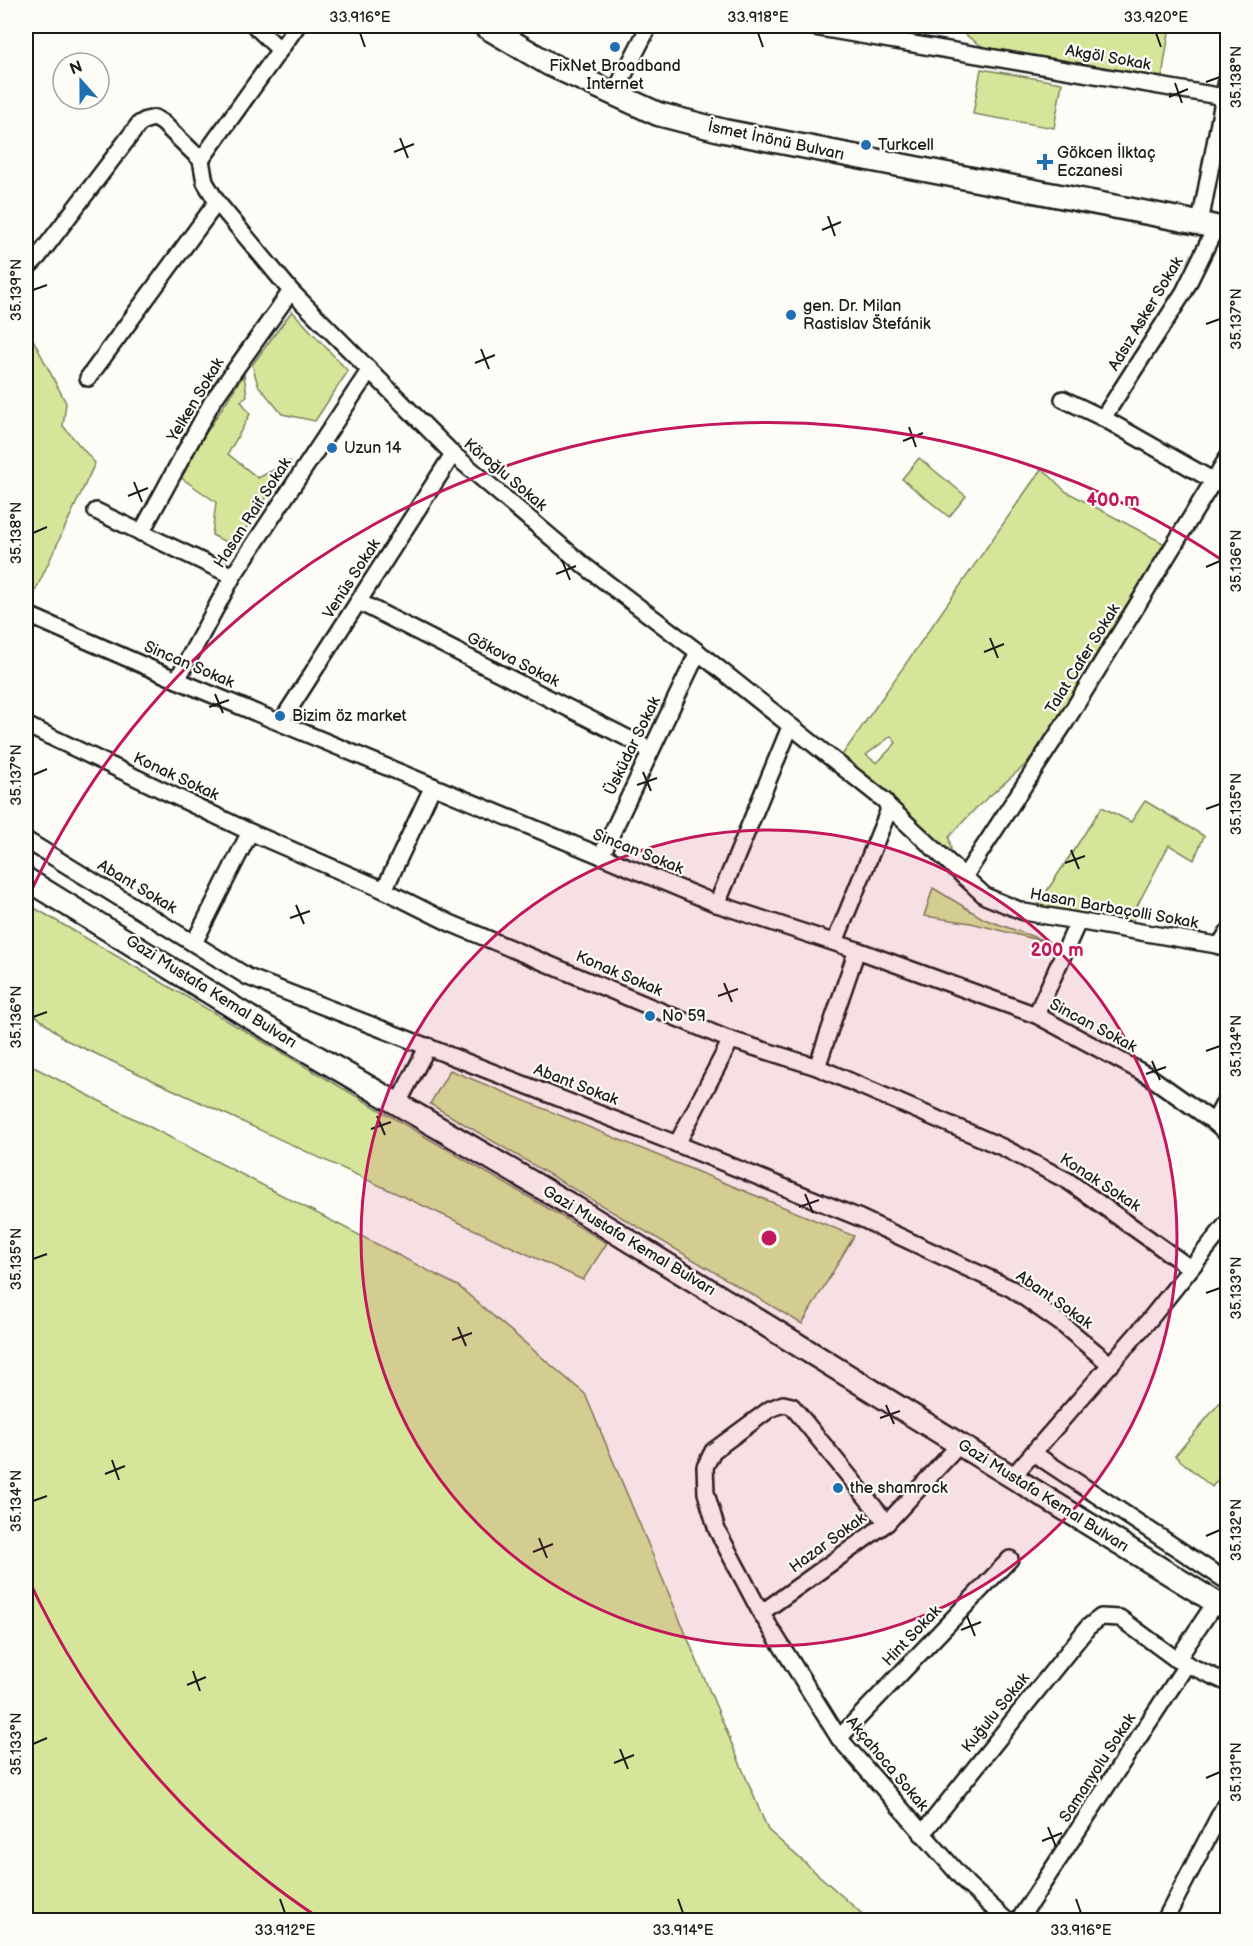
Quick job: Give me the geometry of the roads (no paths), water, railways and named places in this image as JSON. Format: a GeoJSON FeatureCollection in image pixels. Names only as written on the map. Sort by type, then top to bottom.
{"type":"FeatureCollection","features":[{"type":"Feature","properties":{"kind":"main road","name":"İsmet İnönü Bulvarı"},"geometry":{"type":"LineString","coordinates":[[485,26],[549,64],[658,114],[724,131],[1214,227]]}},
{"type":"Feature","properties":{"kind":"main road","name":"Gazi Mustafa Kemal Bulvarı"},"geometry":{"type":"LineString","coordinates":[[26,879],[249,1017],[576,1208],[1221,1607]]}},
{"type":"Feature","properties":{"kind":"street"},"geometry":{"type":"LineString","coordinates":[[255,26],[280,50]]}},
{"type":"Feature","properties":{"kind":"street"},"geometry":{"type":"LineString","coordinates":[[26,269],[38,257],[139,124],[155,118],[201,160],[297,26]]}},
{"type":"Feature","properties":{"kind":"street"},"geometry":{"type":"LineString","coordinates":[[614,94],[649,26]]}},
{"type":"Feature","properties":{"kind":"street","name":"Akgöl Sokak"},"geometry":{"type":"LineString","coordinates":[[808,26],[1224,97]]}},
{"type":"Feature","properties":{"kind":"street","name":"Adsız Asker Sokak"},"geometry":{"type":"LineString","coordinates":[[1103,418],[1184,292],[1214,227],[1227,75]]}},
{"type":"Feature","properties":{"kind":"street","name":"Köroğlu Sokak"},"geometry":{"type":"LineString","coordinates":[[201,160],[205,182],[217,202],[291,291],[453,454],[586,567],[698,652],[885,801],[888,806]]}},
{"type":"Feature","properties":{"kind":"street"},"geometry":{"type":"LineString","coordinates":[[88,378],[217,202]]}},
{"type":"Feature","properties":{"kind":"street","name":"Yelken Sokak"},"geometry":{"type":"LineString","coordinates":[[141,533],[212,402],[291,291]]}},
{"type":"Feature","properties":{"kind":"street","name":"Hasan Raif Sokak"},"geometry":{"type":"LineString","coordinates":[[177,680],[234,576],[369,371]]}},
{"type":"Feature","properties":{"kind":"street"},"geometry":{"type":"LineString","coordinates":[[1064,399],[1103,418],[1227,489]]}},
{"type":"Feature","properties":{"kind":"street","name":"Venüs Sokak"},"geometry":{"type":"LineString","coordinates":[[281,722],[453,454]]}},
{"type":"Feature","properties":{"kind":"street","name":"Talat Cafer Sokak"},"geometry":{"type":"LineString","coordinates":[[964,877],[1069,717],[1227,457]]}},
{"type":"Feature","properties":{"kind":"street"},"geometry":{"type":"LineString","coordinates":[[96,511],[234,576]]}},
{"type":"Feature","properties":{"kind":"street","name":"Gökova Sokak"},"geometry":{"type":"LineString","coordinates":[[359,602],[651,750]]}},
{"type":"Feature","properties":{"kind":"street","name":"Sincan Sokak"},"geometry":{"type":"LineString","coordinates":[[26,614],[177,680],[717,904],[835,942],[1036,1015],[1149,1077],[1214,1122],[1227,1134]]}},
{"type":"Feature","properties":{"kind":"street","name":"Üsküdar Sokak"},"geometry":{"type":"LineString","coordinates":[[601,856],[698,652]]}},
{"type":"Feature","properties":{"kind":"street","name":"Konak Sokak"},"geometry":{"type":"LineString","coordinates":[[26,725],[250,832],[384,890],[450,923],[731,1040],[817,1067],[1002,1147],[1068,1180],[1190,1268]]}},
{"type":"Feature","properties":{"kind":"street"},"geometry":{"type":"LineString","coordinates":[[717,904],[790,727]]}},
{"type":"Feature","properties":{"kind":"street"},"geometry":{"type":"LineString","coordinates":[[384,890],[433,786]]}},
{"type":"Feature","properties":{"kind":"street"},"geometry":{"type":"LineString","coordinates":[[835,942],[888,812],[888,806]]}},
{"type":"Feature","properties":{"kind":"street","name":"Hasan Barbaçolli Sokak"},"geometry":{"type":"LineString","coordinates":[[888,806],[985,896],[1024,912],[1078,922],[1225,942]]}},
{"type":"Feature","properties":{"kind":"street"},"geometry":{"type":"LineString","coordinates":[[194,942],[250,832]]}},
{"type":"Feature","properties":{"kind":"street","name":"Abant Sokak"},"geometry":{"type":"LineString","coordinates":[[26,840],[248,977],[429,1046],[860,1218],[1012,1289],[1062,1324],[1111,1365]]}},
{"type":"Feature","properties":{"kind":"street"},"geometry":{"type":"LineString","coordinates":[[1036,1015],[1078,922]]}},
{"type":"Feature","properties":{"kind":"street"},"geometry":{"type":"LineString","coordinates":[[817,1067],[857,950]]}},
{"type":"Feature","properties":{"kind":"street"},"geometry":{"type":"LineString","coordinates":[[677,1144],[731,1040]]}},
{"type":"Feature","properties":{"kind":"street"},"geometry":{"type":"LineString","coordinates":[[398,1103],[429,1046]]}},
{"type":"Feature","properties":{"kind":"street"},"geometry":{"type":"LineString","coordinates":[[1214,1122],[1227,1096]]}},
{"type":"Feature","properties":{"kind":"street"},"geometry":{"type":"LineString","coordinates":[[1012,1477],[1150,1319],[1227,1222]]}},
{"type":"Feature","properties":{"kind":"street","name":"Akçahoca Sokak"},"geometry":{"type":"LineString","coordinates":[[886,1523],[792,1406],[783,1404],[770,1409],[713,1451],[705,1467],[706,1493],[717,1530],[761,1614],[839,1737],[968,1885],[1006,1920]]}},
{"type":"Feature","properties":{"kind":"street","name":"Hazar Sokak"},"geometry":{"type":"LineString","coordinates":[[761,1614],[886,1523],[960,1444]]}},
{"type":"Feature","properties":{"kind":"street"},"geometry":{"type":"LineString","coordinates":[[1033,1453],[1227,1582]]}},
{"type":"Feature","properties":{"kind":"street","name":"Hint Sokak"},"geometry":{"type":"LineString","coordinates":[[839,1737],[1010,1559]]}},
{"type":"Feature","properties":{"kind":"street","name":"Samanyolu Sokak"},"geometry":{"type":"LineString","coordinates":[[1019,1920],[1182,1662],[1221,1607]]}},
{"type":"Feature","properties":{"kind":"street","name":"Kuğulu Sokak"},"geometry":{"type":"LineString","coordinates":[[922,1834],[1088,1627],[1101,1617],[1120,1618],[1182,1662]]}},
{"type":"Feature","properties":{"kind":"street"},"geometry":{"type":"LineString","coordinates":[[1182,1662],[1227,1683]]}},
{"type":"Feature","properties":{"kind":"street"},"geometry":{"type":"LineString","coordinates":[[1165,1920],[1227,1799]]}},
{"type":"Feature","properties":{"kind":"place","name":"FixNet Broadband Internet"},"geometry":{"type":"Point","coordinates":[615,47]}},
{"type":"Feature","properties":{"kind":"place","name":"Turkcell"},"geometry":{"type":"Point","coordinates":[866,145]}},
{"type":"Feature","properties":{"kind":"place","name":"Gökcen İlktaç Eczanesi"},"geometry":{"type":"Point","coordinates":[1045,162]}},
{"type":"Feature","properties":{"kind":"place","name":"gen. Dr. Milan Rastislav Štefánik"},"geometry":{"type":"Point","coordinates":[791,315]}},
{"type":"Feature","properties":{"kind":"place","name":"Uzun 14"},"geometry":{"type":"Point","coordinates":[332,448]}},
{"type":"Feature","properties":{"kind":"place","name":"Bizim öz market"},"geometry":{"type":"Point","coordinates":[280,716]}},
{"type":"Feature","properties":{"kind":"place","name":"No 59"},"geometry":{"type":"Point","coordinates":[650,1016]}},
{"type":"Feature","properties":{"kind":"place","name":"the shamrock"},"geometry":{"type":"Point","coordinates":[838,1488]}}]}
